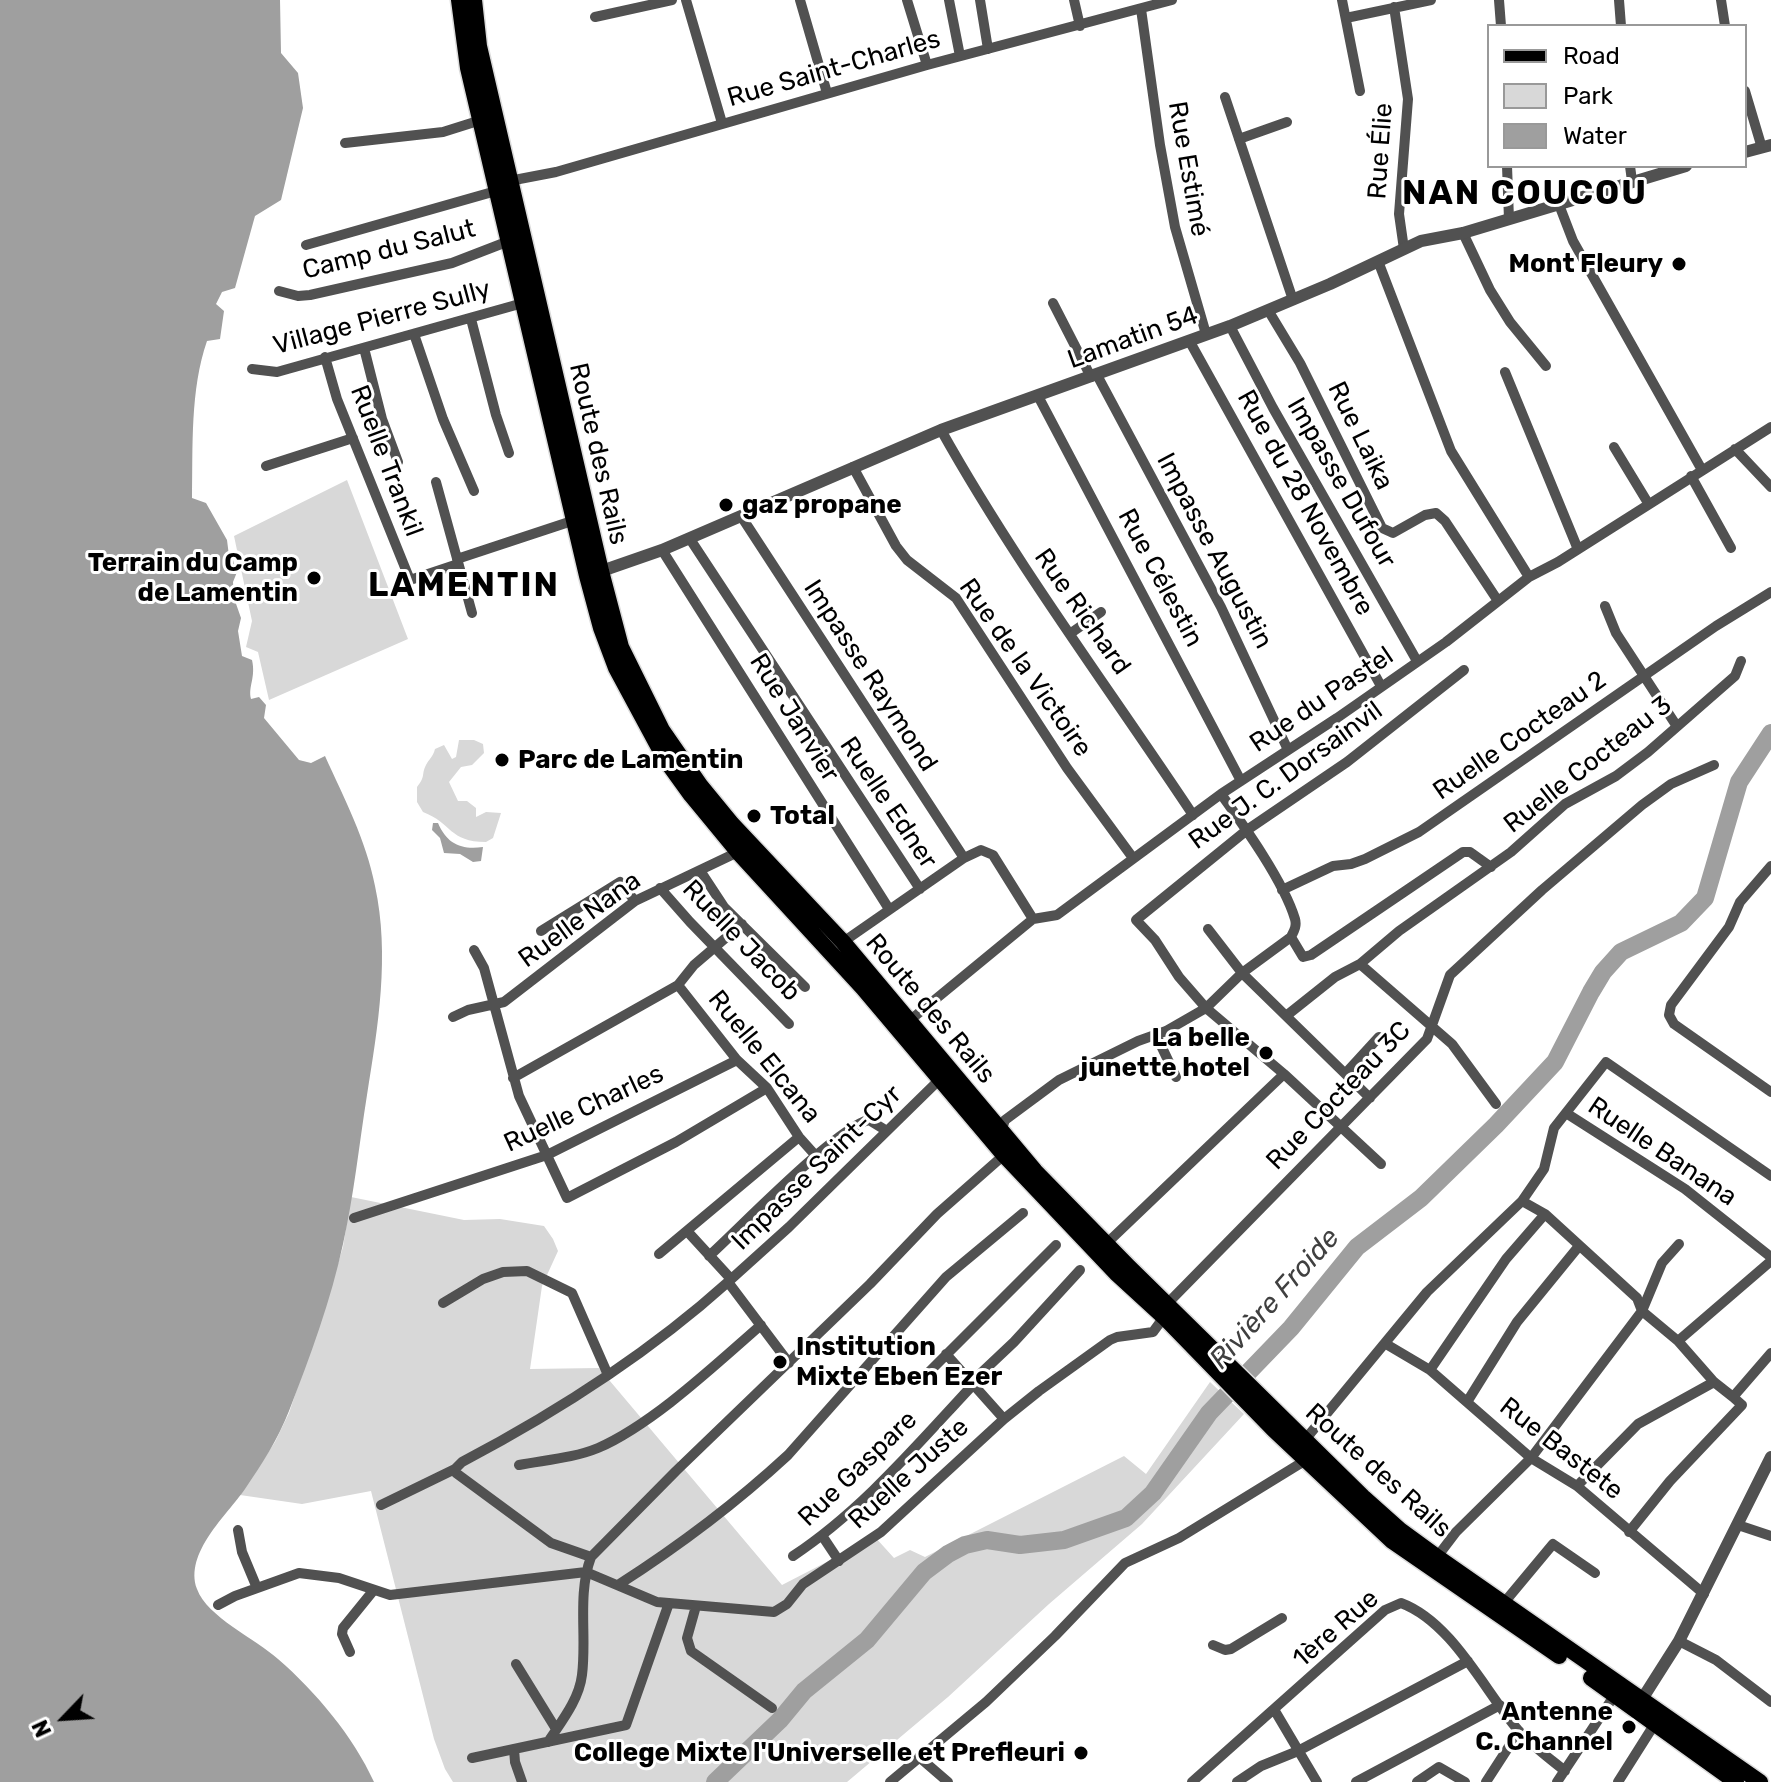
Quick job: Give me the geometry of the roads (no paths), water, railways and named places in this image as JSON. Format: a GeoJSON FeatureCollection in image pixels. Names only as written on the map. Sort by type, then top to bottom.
{"type":"FeatureCollection","features":[{"type":"Feature","properties":{"kind":"main road","name":"Route des Rails"},"geometry":{"type":"LineString","coordinates":[[459,0],[468,68],[502,186],[616,668],[640,716],[691,795],[738,852],[863,988],[1004,1155],[1116,1273],[1165,1311]]}},
{"type":"Feature","properties":{"kind":"main road","name":"Route des Rails"},"geometry":{"type":"LineString","coordinates":[[474,0],[509,241],[575,520],[621,647],[662,730],[700,785],[732,824],[843,942],[1001,1131],[1165,1311],[1280,1425],[1306,1460],[1392,1541],[1614,1696],[1638,1705],[1654,1725],[1736,1782]]}},
{"type":"Feature","properties":{"kind":"main road","name":"Route des Rails"},"geometry":{"type":"LineString","coordinates":[[1280,1425],[1304,1441],[1400,1530],[1638,1705],[1760,1782]]}},
{"type":"Feature","properties":{"kind":"street"},"geometry":{"type":"LineString","coordinates":[[595,17],[672,0]]}},
{"type":"Feature","properties":{"kind":"street"},"geometry":{"type":"LineString","coordinates":[[686,0],[722,123]]}},
{"type":"Feature","properties":{"kind":"street"},"geometry":{"type":"LineString","coordinates":[[800,0],[827,93]]}},
{"type":"Feature","properties":{"kind":"street"},"geometry":{"type":"LineString","coordinates":[[907,0],[927,65]]}},
{"type":"Feature","properties":{"kind":"street"},"geometry":{"type":"LineString","coordinates":[[949,0],[960,56]]}},
{"type":"Feature","properties":{"kind":"street"},"geometry":{"type":"LineString","coordinates":[[980,0],[988,49]]}},
{"type":"Feature","properties":{"kind":"street"},"geometry":{"type":"LineString","coordinates":[[1074,0],[1080,26]]}},
{"type":"Feature","properties":{"kind":"street","name":"Rue Saint-Charles"},"geometry":{"type":"LineString","coordinates":[[306,245],[827,93],[1172,0]]}},
{"type":"Feature","properties":{"kind":"street"},"geometry":{"type":"LineString","coordinates":[[1342,0],[1360,91]]}},
{"type":"Feature","properties":{"kind":"street"},"geometry":{"type":"LineString","coordinates":[[1346,18],[1431,0]]}},
{"type":"Feature","properties":{"kind":"street"},"geometry":{"type":"LineString","coordinates":[[1499,0],[1501,24]]}},
{"type":"Feature","properties":{"kind":"street"},"geometry":{"type":"LineString","coordinates":[[1619,0],[1621,24]]}},
{"type":"Feature","properties":{"kind":"street"},"geometry":{"type":"LineString","coordinates":[[1721,0],[1725,24]]}},
{"type":"Feature","properties":{"kind":"street","name":"Rue Élie"},"geometry":{"type":"LineString","coordinates":[[1394,7],[1408,99],[1399,214],[1404,249]]}},
{"type":"Feature","properties":{"kind":"street","name":"Rue Estimé"},"geometry":{"type":"LineString","coordinates":[[1141,9],[1175,227],[1206,334]]}},
{"type":"Feature","properties":{"kind":"street"},"geometry":{"type":"LineString","coordinates":[[1747,96],[1767,146],[1747,151]]}},
{"type":"Feature","properties":{"kind":"street"},"geometry":{"type":"LineString","coordinates":[[1225,97],[1293,300]]}},
{"type":"Feature","properties":{"kind":"street"},"geometry":{"type":"LineString","coordinates":[[345,143],[443,132],[481,120]]}},
{"type":"Feature","properties":{"kind":"street"},"geometry":{"type":"LineString","coordinates":[[1239,139],[1287,122]]}},
{"type":"Feature","properties":{"kind":"street"},"geometry":{"type":"LineString","coordinates":[[1507,168],[1509,219]]}},
{"type":"Feature","properties":{"kind":"street"},"geometry":{"type":"LineString","coordinates":[[1630,168],[1632,181]]}},
{"type":"Feature","properties":{"kind":"street","name":"Lamatin 54"},"geometry":{"type":"LineString","coordinates":[[594,573],[690,539],[941,430],[1230,326],[1421,241],[1463,233],[1679,168]]}},
{"type":"Feature","properties":{"kind":"street"},"geometry":{"type":"LineString","coordinates":[[1558,202],[1573,241],[1702,470]]}},
{"type":"Feature","properties":{"kind":"street"},"geometry":{"type":"LineString","coordinates":[[1463,233],[1490,290],[1510,322],[1546,366]]}},
{"type":"Feature","properties":{"kind":"street","name":"Camp du Salut"},"geometry":{"type":"LineString","coordinates":[[279,291],[298,296],[321,293],[452,263],[509,241]]}},
{"type":"Feature","properties":{"kind":"street"},"geometry":{"type":"LineString","coordinates":[[1378,261],[1451,451],[1529,577]]}},
{"type":"Feature","properties":{"kind":"street","name":"Village Pierre Sully"},"geometry":{"type":"LineString","coordinates":[[252,369],[277,372],[523,303]]}},
{"type":"Feature","properties":{"kind":"street","name":"Impasse Augustin"},"geometry":{"type":"LineString","coordinates":[[1053,303],[1221,607],[1288,750]]}},
{"type":"Feature","properties":{"kind":"street","name":"Rue Laika"},"geometry":{"type":"LineString","coordinates":[[1268,310],[1300,363],[1382,528],[1393,533],[1425,515],[1436,513],[1445,521],[1498,601]]}},
{"type":"Feature","properties":{"kind":"street"},"geometry":{"type":"LineString","coordinates":[[471,319],[509,453]]}},
{"type":"Feature","properties":{"kind":"street","name":"Impasse Dufour"},"geometry":{"type":"LineString","coordinates":[[1230,326],[1273,408],[1417,661]]}},
{"type":"Feature","properties":{"kind":"street"},"geometry":{"type":"LineString","coordinates":[[414,334],[443,419],[474,491]]}},
{"type":"Feature","properties":{"kind":"street","name":"Rue du 28 Novembre"},"geometry":{"type":"LineString","coordinates":[[1190,342],[1381,686]]}},
{"type":"Feature","properties":{"kind":"street"},"geometry":{"type":"LineString","coordinates":[[364,348],[382,419],[398,462]]}},
{"type":"Feature","properties":{"kind":"street","name":"Ruelle Trankil"},"geometry":{"type":"LineString","coordinates":[[325,357],[337,399],[410,580],[458,562]]}},
{"type":"Feature","properties":{"kind":"street"},"geometry":{"type":"LineString","coordinates":[[1505,372],[1577,547]]}},
{"type":"Feature","properties":{"kind":"street","name":"Rue Célestin"},"geometry":{"type":"LineString","coordinates":[[1038,396],[1241,781]]}},
{"type":"Feature","properties":{"kind":"street","name":"Rue du Pastel"},"geometry":{"type":"LineString","coordinates":[[909,1021],[1033,919],[1057,915],[1221,794],[1417,661],[1529,577],[1558,562],[1577,547],[1771,427]]}},
{"type":"Feature","properties":{"kind":"street","name":"Rue Richard"},"geometry":{"type":"LineString","coordinates":[[941,430],[1018,559],[1193,815]]}},
{"type":"Feature","properties":{"kind":"street"},"geometry":{"type":"LineString","coordinates":[[266,466],[353,438]]}},
{"type":"Feature","properties":{"kind":"street"},"geometry":{"type":"LineString","coordinates":[[1614,447],[1648,503]]}},
{"type":"Feature","properties":{"kind":"street"},"geometry":{"type":"LineString","coordinates":[[1735,449],[1771,487]]}},
{"type":"Feature","properties":{"kind":"street","name":"Rue de la Victoire"},"geometry":{"type":"LineString","coordinates":[[853,467],[896,546],[907,560],[956,598],[1067,768],[1133,858]]}},
{"type":"Feature","properties":{"kind":"street"},"geometry":{"type":"LineString","coordinates":[[1691,476],[1731,548]]}},
{"type":"Feature","properties":{"kind":"street"},"geometry":{"type":"LineString","coordinates":[[436,482],[472,613]]}},
{"type":"Feature","properties":{"kind":"street","name":"Impasse Raymond"},"geometry":{"type":"LineString","coordinates":[[741,516],[964,858]]}},
{"type":"Feature","properties":{"kind":"street"},"geometry":{"type":"LineString","coordinates":[[458,562],[575,520]]}},
{"type":"Feature","properties":{"kind":"street","name":"Ruelle Edner"},"geometry":{"type":"LineString","coordinates":[[690,539],[920,889]]}},
{"type":"Feature","properties":{"kind":"street","name":"Rue Janvier"},"geometry":{"type":"LineString","coordinates":[[662,550],[889,909]]}},
{"type":"Feature","properties":{"kind":"street","name":"Ruelle Cocteau 2"},"geometry":{"type":"LineString","coordinates":[[1282,890],[1333,866],[1365,859],[1419,832],[1771,592]]}},
{"type":"Feature","properties":{"kind":"street"},"geometry":{"type":"LineString","coordinates":[[1605,606],[1616,633],[1676,725]]}},
{"type":"Feature","properties":{"kind":"street"},"geometry":{"type":"LineString","coordinates":[[1071,633],[1101,612]]}},
{"type":"Feature","properties":{"kind":"street","name":"Ruelle Cocteau 3"},"geometry":{"type":"LineString","coordinates":[[1286,1016],[1335,977],[1360,964],[1399,931],[1511,852],[1565,804],[1616,776],[1648,752],[1735,676],[1741,661]]}},
{"type":"Feature","properties":{"kind":"street","name":"Rue J. C. Dorsainvil"},"geometry":{"type":"LineString","coordinates":[[1206,1008],[1179,977],[1155,940],[1136,920],[1247,830],[1347,762],[1464,670]]}},
{"type":"Feature","properties":{"kind":"street","name":"Rue Cocteau 3C"},"geometry":{"type":"LineString","coordinates":[[1165,1311],[1427,1039],[1450,975],[1642,805],[1671,784],[1714,765]]}},
{"type":"Feature","properties":{"kind":"street"},"geometry":{"type":"LineString","coordinates":[[1001,1131],[1005,1120],[1059,1080],[1206,1008],[1242,973],[1291,937],[1295,919],[1282,890],[1247,830],[1221,794]]}},
{"type":"Feature","properties":{"kind":"street"},"geometry":{"type":"LineString","coordinates":[[843,942],[964,858],[981,850],[993,855],[1033,919]]}},
{"type":"Feature","properties":{"kind":"street","name":"Ruelle Nana"},"geometry":{"type":"LineString","coordinates":[[453,1017],[508,1000],[635,901],[738,852]]}},
{"type":"Feature","properties":{"kind":"street","name":"Ruelle Cocteau 3"},"geometry":{"type":"LineString","coordinates":[[1291,937],[1303,957],[1311,955],[1463,852],[1470,852],[1491,867]]}},
{"type":"Feature","properties":{"kind":"street"},"geometry":{"type":"LineString","coordinates":[[1771,866],[1740,902],[1729,927],[1669,1010],[1674,1024],[1771,1092]]}},
{"type":"Feature","properties":{"kind":"street"},"geometry":{"type":"LineString","coordinates":[[701,872],[724,907],[805,987]]}},
{"type":"Feature","properties":{"kind":"street"},"geometry":{"type":"LineString","coordinates":[[541,931],[620,882],[635,901]]}},
{"type":"Feature","properties":{"kind":"street","name":"Ruelle Jacob"},"geometry":{"type":"LineString","coordinates":[[660,888],[789,1024]]}},
{"type":"Feature","properties":{"kind":"street"},"geometry":{"type":"LineString","coordinates":[[513,1078],[678,985],[694,965],[742,924]]}},
{"type":"Feature","properties":{"kind":"street"},"geometry":{"type":"LineString","coordinates":[[1208,929],[1242,973],[1370,1098]]}},
{"type":"Feature","properties":{"kind":"street"},"geometry":{"type":"LineString","coordinates":[[474,950],[484,968],[513,1078],[567,1198],[676,1142],[767,1088]]}},
{"type":"Feature","properties":{"kind":"street"},"geometry":{"type":"LineString","coordinates":[[1360,964],[1452,1044],[1496,1104]]}},
{"type":"Feature","properties":{"kind":"street","name":"Ruelle Elcana"},"geometry":{"type":"LineString","coordinates":[[678,985],[737,1060],[767,1088],[799,1137],[816,1156]]}},
{"type":"Feature","properties":{"kind":"street"},"geometry":{"type":"LineString","coordinates":[[1206,1008],[1284,1074],[1381,1164]]}},
{"type":"Feature","properties":{"kind":"street"},"geometry":{"type":"LineString","coordinates":[[1156,1035],[1176,1077]]}},
{"type":"Feature","properties":{"kind":"street"},"geometry":{"type":"LineString","coordinates":[[1346,1073],[1379,1037]]}},
{"type":"Feature","properties":{"kind":"street","name":"Ruelle Charles"},"geometry":{"type":"LineString","coordinates":[[354,1218],[547,1155],[737,1060]]}},
{"type":"Feature","properties":{"kind":"street"},"geometry":{"type":"LineString","coordinates":[[1304,1441],[1427,1292],[1522,1201],[1544,1169],[1554,1128],[1606,1062],[1771,1176]]}},
{"type":"Feature","properties":{"kind":"street"},"geometry":{"type":"LineString","coordinates":[[1106,1244],[1284,1074]]}},
{"type":"Feature","properties":{"kind":"street","name":"Impasse Saint-Cyr"},"geometry":{"type":"LineString","coordinates":[[789,1363],[729,1281],[939,1080]]}},
{"type":"Feature","properties":{"kind":"street","name":"Ruelle Banana"},"geometry":{"type":"LineString","coordinates":[[1566,1113],[1685,1189],[1771,1259]]}},
{"type":"Feature","properties":{"kind":"street"},"geometry":{"type":"LineString","coordinates":[[709,1256],[816,1156],[864,1121],[875,1122],[887,1131]]}},
{"type":"Feature","properties":{"kind":"street"},"geometry":{"type":"LineString","coordinates":[[659,1254],[799,1137]]}},
{"type":"Feature","properties":{"kind":"street"},"geometry":{"type":"LineString","coordinates":[[548,1742],[571,1708],[582,1677],[582,1624],[586,1572],[591,1557],[937,1214],[1004,1155]]}},
{"type":"Feature","properties":{"kind":"street"},"geometry":{"type":"LineString","coordinates":[[1522,1201],[1545,1214],[1637,1298],[1642,1311],[1678,1341],[1714,1382],[1742,1405],[1670,1481],[1629,1532]]}},
{"type":"Feature","properties":{"kind":"street"},"geometry":{"type":"LineString","coordinates":[[618,1585],[685,1542],[770,1472],[946,1277],[1023,1213]]}},
{"type":"Feature","properties":{"kind":"street"},"geometry":{"type":"LineString","coordinates":[[1430,1370],[1506,1259],[1545,1214]]}},
{"type":"Feature","properties":{"kind":"street"},"geometry":{"type":"LineString","coordinates":[[381,1505],[455,1469],[462,1462],[515,1434],[684,1322],[729,1281],[687,1231]]}},
{"type":"Feature","properties":{"kind":"street"},"geometry":{"type":"LineString","coordinates":[[1437,1557],[1473,1514],[1531,1458],[1642,1311],[1662,1263],[1679,1244]]}},
{"type":"Feature","properties":{"kind":"street"},"geometry":{"type":"LineString","coordinates":[[929,1372],[1056,1245]]}},
{"type":"Feature","properties":{"kind":"street"},"geometry":{"type":"LineString","coordinates":[[1467,1402],[1517,1322],[1579,1246]]}},
{"type":"Feature","properties":{"kind":"street"},"geometry":{"type":"LineString","coordinates":[[1678,1341],[1771,1259]]}},
{"type":"Feature","properties":{"kind":"street","name":"Rue Gaspare"},"geometry":{"type":"LineString","coordinates":[[793,1556],[823,1537],[884,1479],[1080,1270]]}},
{"type":"Feature","properties":{"kind":"street"},"geometry":{"type":"LineString","coordinates":[[443,1303],[483,1279],[503,1272],[527,1271],[572,1293],[608,1375]]}},
{"type":"Feature","properties":{"kind":"street","name":"Ruelle Juste"},"geometry":{"type":"LineString","coordinates":[[586,1572],[657,1602],[774,1612],[787,1604],[803,1584],[881,1532],[1004,1419],[1097,1348],[1117,1337],[1153,1332],[1165,1311]]}},
{"type":"Feature","properties":{"kind":"street"},"geometry":{"type":"LineString","coordinates":[[519,1465],[596,1449],[624,1434],[691,1386],[761,1325]]}},
{"type":"Feature","properties":{"kind":"street","name":"Rue Bastete"},"geometry":{"type":"LineString","coordinates":[[1386,1344],[1430,1370],[1531,1458],[1577,1486],[1704,1594]]}},
{"type":"Feature","properties":{"kind":"street"},"geometry":{"type":"LineString","coordinates":[[1733,1397],[1771,1353]]}},
{"type":"Feature","properties":{"kind":"street"},"geometry":{"type":"LineString","coordinates":[[946,1354],[1004,1419]]}},
{"type":"Feature","properties":{"kind":"street"},"geometry":{"type":"LineString","coordinates":[[1577,1486],[1638,1424],[1714,1382]]}},
{"type":"Feature","properties":{"kind":"street"},"geometry":{"type":"LineString","coordinates":[[1638,1705],[1679,1641],[1771,1457]]}},
{"type":"Feature","properties":{"kind":"street"},"geometry":{"type":"LineString","coordinates":[[890,1782],[1021,1669],[1125,1563],[1191,1531],[1306,1460]]}},
{"type":"Feature","properties":{"kind":"street"},"geometry":{"type":"LineString","coordinates":[[455,1469],[456,1473],[528,1529],[551,1543],[591,1557]]}},
{"type":"Feature","properties":{"kind":"street"},"geometry":{"type":"LineString","coordinates":[[1738,1525],[1771,1536]]}},
{"type":"Feature","properties":{"kind":"street"},"geometry":{"type":"LineString","coordinates":[[238,1530],[242,1552],[257,1588]]}},
{"type":"Feature","properties":{"kind":"street"},"geometry":{"type":"LineString","coordinates":[[823,1537],[839,1561]]}},
{"type":"Feature","properties":{"kind":"street"},"geometry":{"type":"LineString","coordinates":[[1503,1604],[1553,1544],[1595,1573]]}},
{"type":"Feature","properties":{"kind":"street"},"geometry":{"type":"LineString","coordinates":[[218,1605],[299,1573],[339,1578],[390,1595],[586,1572]]}},
{"type":"Feature","properties":{"kind":"street"},"geometry":{"type":"LineString","coordinates":[[350,1652],[342,1634],[343,1628],[373,1591]]}},
{"type":"Feature","properties":{"kind":"street"},"geometry":{"type":"LineString","coordinates":[[472,1758],[626,1725],[669,1603]]}},
{"type":"Feature","properties":{"kind":"street","name":"1ère Rue"},"geometry":{"type":"LineString","coordinates":[[1192,1782],[1385,1610],[1401,1603],[1419,1609],[1468,1661],[1519,1731],[1565,1771]]}},
{"type":"Feature","properties":{"kind":"street"},"geometry":{"type":"LineString","coordinates":[[696,1606],[687,1638],[691,1651],[772,1708]]}},
{"type":"Feature","properties":{"kind":"street"},"geometry":{"type":"LineString","coordinates":[[1213,1645],[1231,1649],[1282,1618]]}},
{"type":"Feature","properties":{"kind":"street"},"geometry":{"type":"LineString","coordinates":[[1679,1641],[1716,1660],[1771,1702]]}},
{"type":"Feature","properties":{"kind":"street"},"geometry":{"type":"LineString","coordinates":[[1237,1782],[1261,1766],[1298,1751],[1468,1661]]}},
{"type":"Feature","properties":{"kind":"street"},"geometry":{"type":"LineString","coordinates":[[516,1664],[556,1729]]}},
{"type":"Feature","properties":{"kind":"street"},"geometry":{"type":"LineString","coordinates":[[1557,1782],[1614,1696]]}},
{"type":"Feature","properties":{"kind":"street"},"geometry":{"type":"LineString","coordinates":[[1356,1782],[1500,1705]]}},
{"type":"Feature","properties":{"kind":"street"},"geometry":{"type":"LineString","coordinates":[[1275,1711],[1317,1782]]}},
{"type":"Feature","properties":{"kind":"street"},"geometry":{"type":"LineString","coordinates":[[1618,1782],[1654,1725]]}},
{"type":"Feature","properties":{"kind":"street"},"geometry":{"type":"LineString","coordinates":[[1486,1782],[1519,1731]]}},
{"type":"Feature","properties":{"kind":"street"},"geometry":{"type":"LineString","coordinates":[[514,1749],[522,1782]]}},
{"type":"Feature","properties":{"kind":"street"},"geometry":{"type":"LineString","coordinates":[[919,1757],[948,1782]]}},
{"type":"Feature","properties":{"kind":"street"},"geometry":{"type":"LineString","coordinates":[[1417,1782],[1439,1767],[1465,1782]]}},
{"type":"Feature","properties":{"kind":"water"},"geometry":{"type":"Polygon","coordinates":[[[0,0],[280,0],[281,53],[298,73],[303,108],[281,200],[255,216],[235,288],[222,292],[216,304],[224,311],[220,339],[207,341],[202,360],[194,419],[192,498],[206,503],[227,540],[229,556],[237,572],[233,582],[234,598],[241,618],[238,631],[242,656],[252,660],[251,699],[259,697],[266,705],[264,718],[299,760],[311,763],[325,756],[360,836],[371,869],[379,912],[381,991],[350,1207],[326,1307],[280,1431],[245,1489],[209,1535],[196,1562],[195,1575],[197,1589],[211,1609],[269,1651],[320,1700],[355,1748],[374,1782],[0,1782],[0,0]]]}},
{"type":"Feature","properties":{"kind":"water"},"geometry":{"type":"Polygon","coordinates":[[[433,823],[438,823],[450,841],[456,844],[483,847],[481,861],[473,862],[460,854],[444,853],[440,838],[432,830],[433,823]]]}},
{"type":"Feature","properties":{"kind":"waterway","name":"Rivière Froide"},"geometry":{"type":"LineString","coordinates":[[715,1782],[780,1720],[804,1691],[867,1640],[924,1572],[948,1554],[965,1545],[987,1540],[1020,1545],[1064,1540],[1126,1518],[1153,1493],[1209,1413],[1291,1328],[1357,1247],[1421,1198],[1555,1062],[1591,992],[1621,952],[1681,923],[1705,898],[1739,782],[1771,733]]}},
{"type":"Feature","properties":{"kind":"place","name":"Mont Fleury"},"geometry":{"type":"Point","coordinates":[1679,264]}},
{"type":"Feature","properties":{"kind":"place","name":"gaz propane"},"geometry":{"type":"Point","coordinates":[726,505]}},
{"type":"Feature","properties":{"kind":"place","name":"Terrain du Camp de Lamentin"},"geometry":{"type":"Point","coordinates":[314,578]}},
{"type":"Feature","properties":{"kind":"place","name":"Parc de Lamentin"},"geometry":{"type":"Point","coordinates":[502,760]}},
{"type":"Feature","properties":{"kind":"place","name":"Total"},"geometry":{"type":"Point","coordinates":[754,816]}},
{"type":"Feature","properties":{"kind":"place","name":"La belle junette hotel"},"geometry":{"type":"Point","coordinates":[1266,1053]}},
{"type":"Feature","properties":{"kind":"place","name":"Institution Mixte Eben Ezer"},"geometry":{"type":"Point","coordinates":[780,1362]}},
{"type":"Feature","properties":{"kind":"place","name":"Antenne C. Channel"},"geometry":{"type":"Point","coordinates":[1629,1727]}},
{"type":"Feature","properties":{"kind":"place","name":"College Mixte l'Universelle et Prefleuri"},"geometry":{"type":"Point","coordinates":[1081,1753]}},
{"type":"Feature","properties":{"kind":"district","name":"NAN COUCOU"},"geometry":{"type":"Point","coordinates":[1525,194]}},
{"type":"Feature","properties":{"kind":"district","name":"LAMENTIN"},"geometry":{"type":"Point","coordinates":[464,586]}}]}
